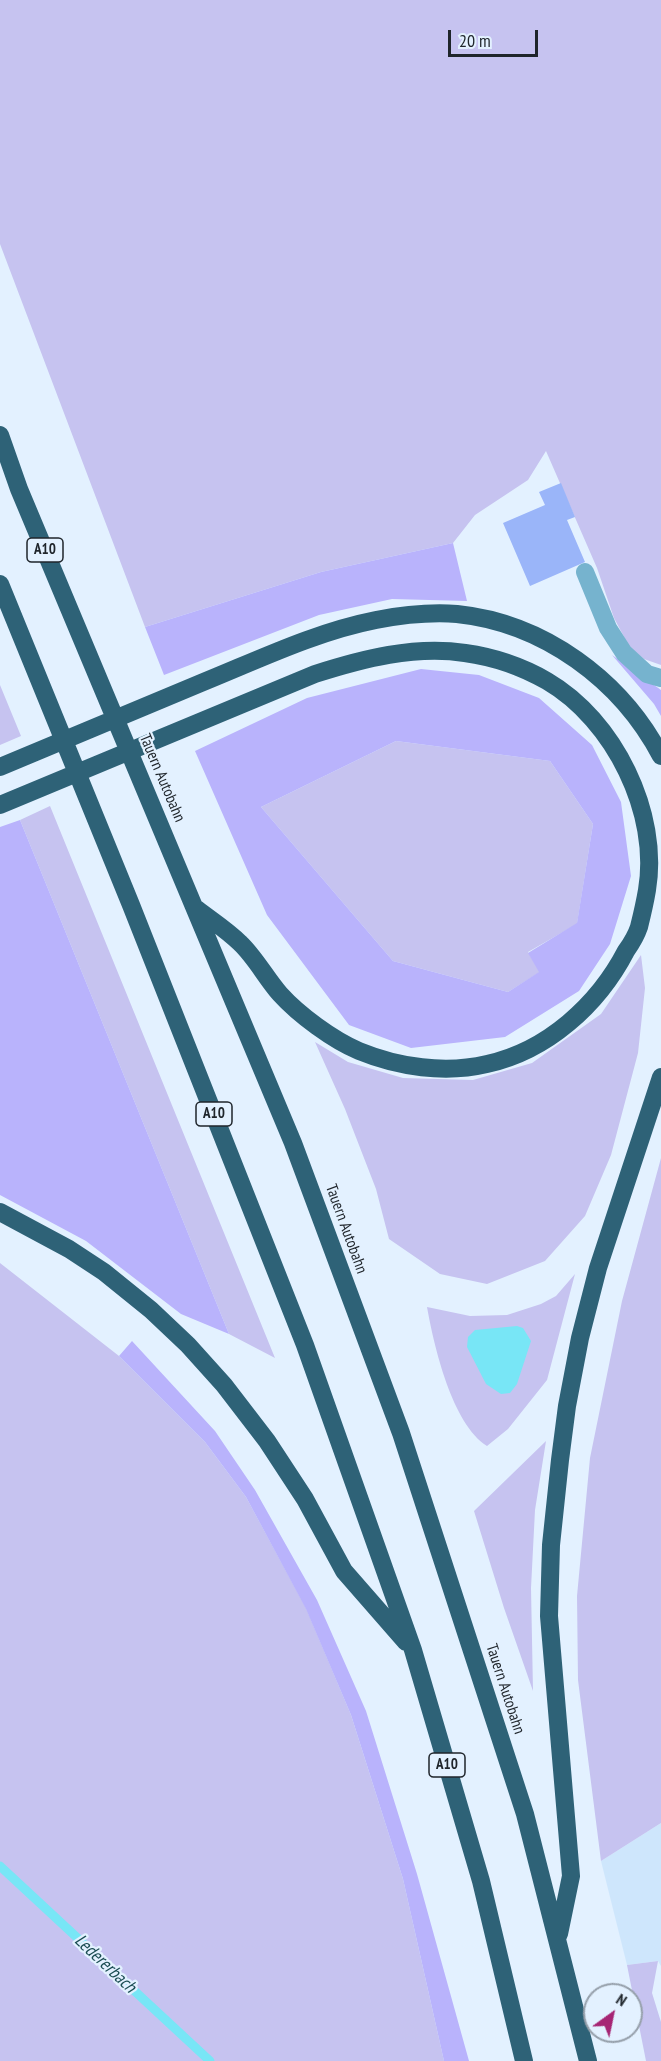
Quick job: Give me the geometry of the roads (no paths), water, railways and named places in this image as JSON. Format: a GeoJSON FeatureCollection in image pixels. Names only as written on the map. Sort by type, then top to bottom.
{"type":"FeatureCollection","features":[{"type":"Feature","properties":{"kind":"highway","name":"Tauern Autobahn"},"geometry":{"type":"LineString","coordinates":[[0,435],[24,500],[294,1143],[402,1433],[525,1814],[588,2061]]}},
{"type":"Feature","properties":{"kind":"highway","name":"A10"},"geometry":{"type":"LineString","coordinates":[[0,584],[305,1345],[414,1650],[481,1881],[524,2061]]}},
{"type":"Feature","properties":{"kind":"highway"},"geometry":{"type":"LineString","coordinates":[[0,767],[306,640],[374,620],[416,614],[457,614],[502,624],[527,632],[560,648],[585,665],[629,708],[650,736],[661,756]]}},
{"type":"Feature","properties":{"kind":"highway"},"geometry":{"type":"LineString","coordinates":[[0,805],[315,674],[359,660],[420,652],[462,652],[502,660],[548,682],[578,706],[609,740],[624,765],[641,805],[648,845],[647,887],[638,929],[617,969],[589,1005],[555,1033],[521,1053],[486,1065],[446,1069],[403,1065],[357,1051],[321,1029],[282,996],[241,943],[196,908]]}},
{"type":"Feature","properties":{"kind":"highway"},"geometry":{"type":"LineString","coordinates":[[558,1939],[572,1876],[549,1616],[551,1545],[560,1460],[567,1406],[580,1338],[598,1268],[661,1077]]}},
{"type":"Feature","properties":{"kind":"highway"},"geometry":{"type":"LineString","coordinates":[[0,1212],[69,1249],[104,1272],[151,1310],[188,1345],[224,1385],[267,1442],[305,1499],[344,1571],[414,1650]]}},
{"type":"Feature","properties":{"kind":"lane"},"geometry":{"type":"LineString","coordinates":[[585,572],[608,628],[624,652],[647,674],[661,678]]}},
{"type":"Feature","properties":{"kind":"waterway","name":"Ledererbach"},"geometry":{"type":"LineString","coordinates":[[0,1866],[210,2061]]}}]}
